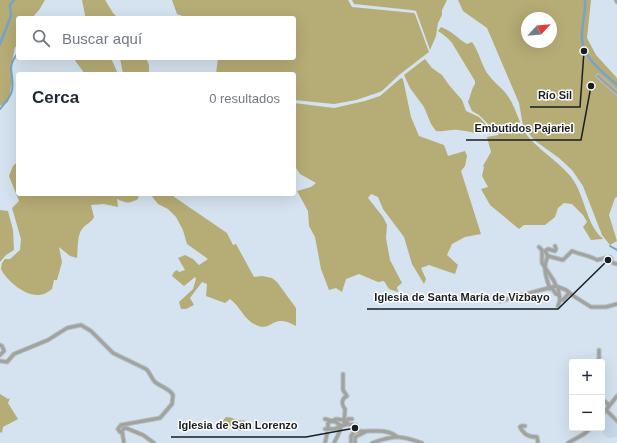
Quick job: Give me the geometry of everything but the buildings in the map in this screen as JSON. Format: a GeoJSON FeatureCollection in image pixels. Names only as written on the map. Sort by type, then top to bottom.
{"type":"FeatureCollection","features":[{"type":"Feature","properties":{"kind":"street"},"geometry":{"type":"LineString","coordinates":[[598,76],[617,93]]}},
{"type":"Feature","properties":{"kind":"street"},"geometry":{"type":"LineString","coordinates":[[554,246],[556,248],[555,251],[548,249],[545,251],[548,256],[560,260],[566,258],[572,251],[581,255],[590,255],[597,260],[610,257],[613,263],[617,264]]}},
{"type":"Feature","properties":{"kind":"street"},"geometry":{"type":"LineString","coordinates":[[539,247],[542,250],[541,261],[554,281],[554,288],[560,296],[558,306]]}},
{"type":"Feature","properties":{"kind":"street"},"geometry":{"type":"LineString","coordinates":[[548,256],[544,266],[556,294],[563,300],[569,293]]}},
{"type":"Feature","properties":{"kind":"street"},"geometry":{"type":"LineString","coordinates":[[500,301],[554,288],[563,289],[593,307],[611,306],[617,304]]}},
{"type":"Feature","properties":{"kind":"street"},"geometry":{"type":"LineString","coordinates":[[560,296],[566,296]]}},
{"type":"Feature","properties":{"kind":"street"},"geometry":{"type":"LineString","coordinates":[[0,360],[7,362],[14,354],[48,340],[68,328],[79,325],[85,327],[113,353],[146,369],[155,382],[171,391],[173,395],[172,404],[160,418],[156,420],[121,425],[118,429],[122,433],[124,443]]}},
{"type":"Feature","properties":{"kind":"street"},"geometry":{"type":"LineString","coordinates":[[0,345],[4,351],[0,355]]}},
{"type":"Feature","properties":{"kind":"street"},"geometry":{"type":"LineString","coordinates":[[598,359],[599,350]]}},
{"type":"Feature","properties":{"kind":"street"},"geometry":{"type":"LineString","coordinates":[[343,374],[343,390],[347,396],[342,401],[345,409],[344,425]]}},
{"type":"Feature","properties":{"kind":"street"},"geometry":{"type":"LineString","coordinates":[[617,396],[606,410],[617,421]]}},
{"type":"Feature","properties":{"kind":"street"},"geometry":{"type":"LineString","coordinates":[[605,402],[609,405]]}},
{"type":"Feature","properties":{"kind":"street"},"geometry":{"type":"LineString","coordinates":[[325,419],[344,425],[356,425],[358,433],[355,437],[355,443]]}},
{"type":"Feature","properties":{"kind":"street"},"geometry":{"type":"LineString","coordinates":[[334,443],[339,432],[348,419],[352,419]]}},
{"type":"Feature","properties":{"kind":"street"},"geometry":{"type":"LineString","coordinates":[[344,420],[336,420],[328,423],[327,429],[334,429],[344,425]]}},
{"type":"Feature","properties":{"kind":"street"},"geometry":{"type":"LineString","coordinates":[[525,426],[520,427],[522,431],[530,437],[537,438],[538,443]]}},
{"type":"Feature","properties":{"kind":"street"},"geometry":{"type":"LineString","coordinates":[[122,433],[124,428],[129,429],[154,443]]}},
{"type":"Feature","properties":{"kind":"street"},"geometry":{"type":"LineString","coordinates":[[334,429],[335,431],[339,432]]}},
{"type":"Feature","properties":{"kind":"street"},"geometry":{"type":"LineString","coordinates":[[350,443],[351,436],[354,432],[358,433],[381,430],[422,443]]}},
{"type":"Feature","properties":{"kind":"street"},"geometry":{"type":"LineString","coordinates":[[568,443],[588,431]]}},
{"type":"Feature","properties":{"kind":"street"},"geometry":{"type":"LineString","coordinates":[[325,443],[327,434]]}},
{"type":"Feature","properties":{"kind":"street"},"geometry":{"type":"LineString","coordinates":[[372,443],[396,436]]}},
{"type":"Feature","properties":{"kind":"shaded area"},"geometry":{"type":"Polygon","coordinates":[[[0,0],[45,0],[34,16],[16,16],[16,47],[11,67],[13,77],[8,102],[0,106],[0,0]]]}},
{"type":"Feature","properties":{"kind":"shaded area"},"geometry":{"type":"Polygon","coordinates":[[[82,0],[105,0],[116,16],[85,16],[82,0]]]}},
{"type":"Feature","properties":{"kind":"shaded area"},"geometry":{"type":"Polygon","coordinates":[[[172,0],[348,0],[352,7],[414,13],[429,52],[399,75],[382,91],[377,93],[356,100],[334,104],[296,100],[296,72],[216,72],[218,60],[296,60],[296,16],[182,16],[177,14],[172,0]]]}},
{"type":"Feature","properties":{"kind":"shaded area"},"geometry":{"type":"Polygon","coordinates":[[[352,0],[447,0],[442,10],[436,36],[430,50],[416,11],[354,4],[352,0]]]}},
{"type":"Feature","properties":{"kind":"shaded area"},"geometry":{"type":"Polygon","coordinates":[[[458,0],[591,0],[587,38],[596,55],[617,78],[617,197],[615,198],[609,215],[617,241],[610,245],[602,235],[583,186],[572,170],[559,158],[534,140],[523,126],[519,103],[487,28],[463,11],[458,0]]]}},
{"type":"Feature","properties":{"kind":"shaded area"},"geometry":{"type":"Polygon","coordinates":[[[441,27],[448,30],[467,44],[472,42],[487,73],[508,97],[520,122],[497,133],[479,115],[472,111],[468,102],[475,81],[452,43],[438,31],[441,27]]]}},
{"type":"Feature","properties":{"kind":"shaded area"},"geometry":{"type":"Polygon","coordinates":[[[425,59],[432,68],[442,75],[462,100],[466,111],[479,117],[495,134],[486,131],[476,133],[455,130],[436,131],[431,124],[424,107],[410,88],[404,75],[425,59]]]}},
{"type":"Feature","properties":{"kind":"shaded area"},"geometry":{"type":"Polygon","coordinates":[[[74,60],[112,60],[117,72],[84,72],[74,60]]]}},
{"type":"Feature","properties":{"kind":"shaded area"},"geometry":{"type":"Polygon","coordinates":[[[120,60],[147,60],[149,65],[149,72],[123,72],[120,60]]]}},
{"type":"Feature","properties":{"kind":"shaded area"},"geometry":{"type":"Polygon","coordinates":[[[401,78],[403,79],[411,117],[419,136],[444,145],[448,156],[465,151],[467,156],[465,166],[461,171],[481,234],[465,237],[452,244],[447,255],[458,265],[455,274],[429,265],[421,268],[426,279],[424,284],[412,264],[404,237],[383,209],[378,197],[371,194],[368,198],[383,217],[387,225],[386,238],[390,260],[402,283],[397,287],[398,292],[389,289],[384,281],[378,282],[359,274],[346,279],[342,292],[336,288],[329,290],[321,269],[315,237],[309,226],[308,211],[297,191],[311,187],[316,183],[300,174],[296,168],[296,103],[334,108],[380,96],[401,78]]]}},
{"type":"Feature","properties":{"kind":"shaded area"},"geometry":{"type":"Polygon","coordinates":[[[520,125],[531,140],[571,177],[576,184],[588,216],[596,231],[603,238],[602,239],[591,240],[583,227],[587,222],[583,215],[572,204],[564,203],[558,208],[555,217],[545,225],[524,225],[519,229],[490,205],[481,189],[488,187],[482,176],[483,166],[491,152],[487,137],[498,135],[499,133],[520,125]]]}},
{"type":"Feature","properties":{"kind":"shaded area"},"geometry":{"type":"Polygon","coordinates":[[[16,163],[16,194],[9,176],[13,166],[16,163]]]}},
{"type":"Feature","properties":{"kind":"shaded area"},"geometry":{"type":"Polygon","coordinates":[[[17,196],[139,196],[138,199],[132,202],[125,202],[117,199],[118,207],[104,204],[91,205],[94,217],[80,232],[77,258],[70,256],[59,247],[62,262],[57,280],[54,280],[52,289],[40,295],[27,293],[16,286],[7,278],[1,269],[2,263],[5,259],[10,259],[20,250],[21,239],[12,208],[19,201],[17,196]]]}},
{"type":"Feature","properties":{"kind":"shaded area"},"geometry":{"type":"Polygon","coordinates":[[[152,196],[173,196],[227,233],[233,245],[236,244],[254,277],[262,276],[272,278],[277,282],[296,308],[296,326],[288,322],[278,321],[264,327],[260,327],[248,320],[237,305],[230,299],[225,303],[206,296],[207,284],[202,282],[190,298],[194,305],[186,309],[181,309],[179,302],[193,289],[196,279],[195,277],[184,286],[172,276],[177,270],[179,272],[185,270],[178,258],[185,255],[193,259],[199,265],[208,259],[187,244],[183,230],[176,217],[168,209],[158,204],[152,196]]]}},
{"type":"Feature","properties":{"kind":"shaded area"},"geometry":{"type":"Polygon","coordinates":[[[0,210],[8,211],[13,230],[14,250],[6,255],[0,262],[0,210]]]}},
{"type":"Feature","properties":{"kind":"shaded area"},"geometry":{"type":"Polygon","coordinates":[[[0,394],[8,399],[10,398],[8,403],[18,419],[3,427],[2,433],[0,432],[0,394]]]}},
{"type":"Feature","properties":{"kind":"shaded area"},"geometry":{"type":"Polygon","coordinates":[[[606,412],[617,423],[617,437],[608,438],[603,434],[603,431],[605,431],[606,412]]]}},
{"type":"Feature","properties":{"kind":"shaded area"},"geometry":{"type":"Polygon","coordinates":[[[226,417],[245,420],[241,431],[221,423],[226,417]]]}},
{"type":"Feature","properties":{"kind":"waterway"},"geometry":{"type":"LineString","coordinates":[[0,44],[11,16],[10,5],[14,0]]}},
{"type":"Feature","properties":{"kind":"waterway"},"geometry":{"type":"LineString","coordinates":[[585,0],[582,35],[585,51],[599,69],[617,85]]}},
{"type":"Feature","properties":{"kind":"waterway"},"geometry":{"type":"LineString","coordinates":[[0,109],[8,100],[11,93],[13,84],[11,67],[16,56]]}},
{"type":"Feature","properties":{"kind":"waterway"},"geometry":{"type":"LineString","coordinates":[[610,246],[617,250]]}},
{"type":"Feature","properties":{"kind":"place","name":"Río Sil"},"geometry":{"type":"Point","coordinates":[584,51]}},
{"type":"Feature","properties":{"kind":"place","name":"Embutidos Pajariel"},"geometry":{"type":"Point","coordinates":[591,86]}},
{"type":"Feature","properties":{"kind":"place","name":"Iglesia de Santa María de Vizbayo"},"geometry":{"type":"Point","coordinates":[608,260]}},
{"type":"Feature","properties":{"kind":"place","name":"Iglesia de San Lorenzo"},"geometry":{"type":"Point","coordinates":[355,428]}}]}
